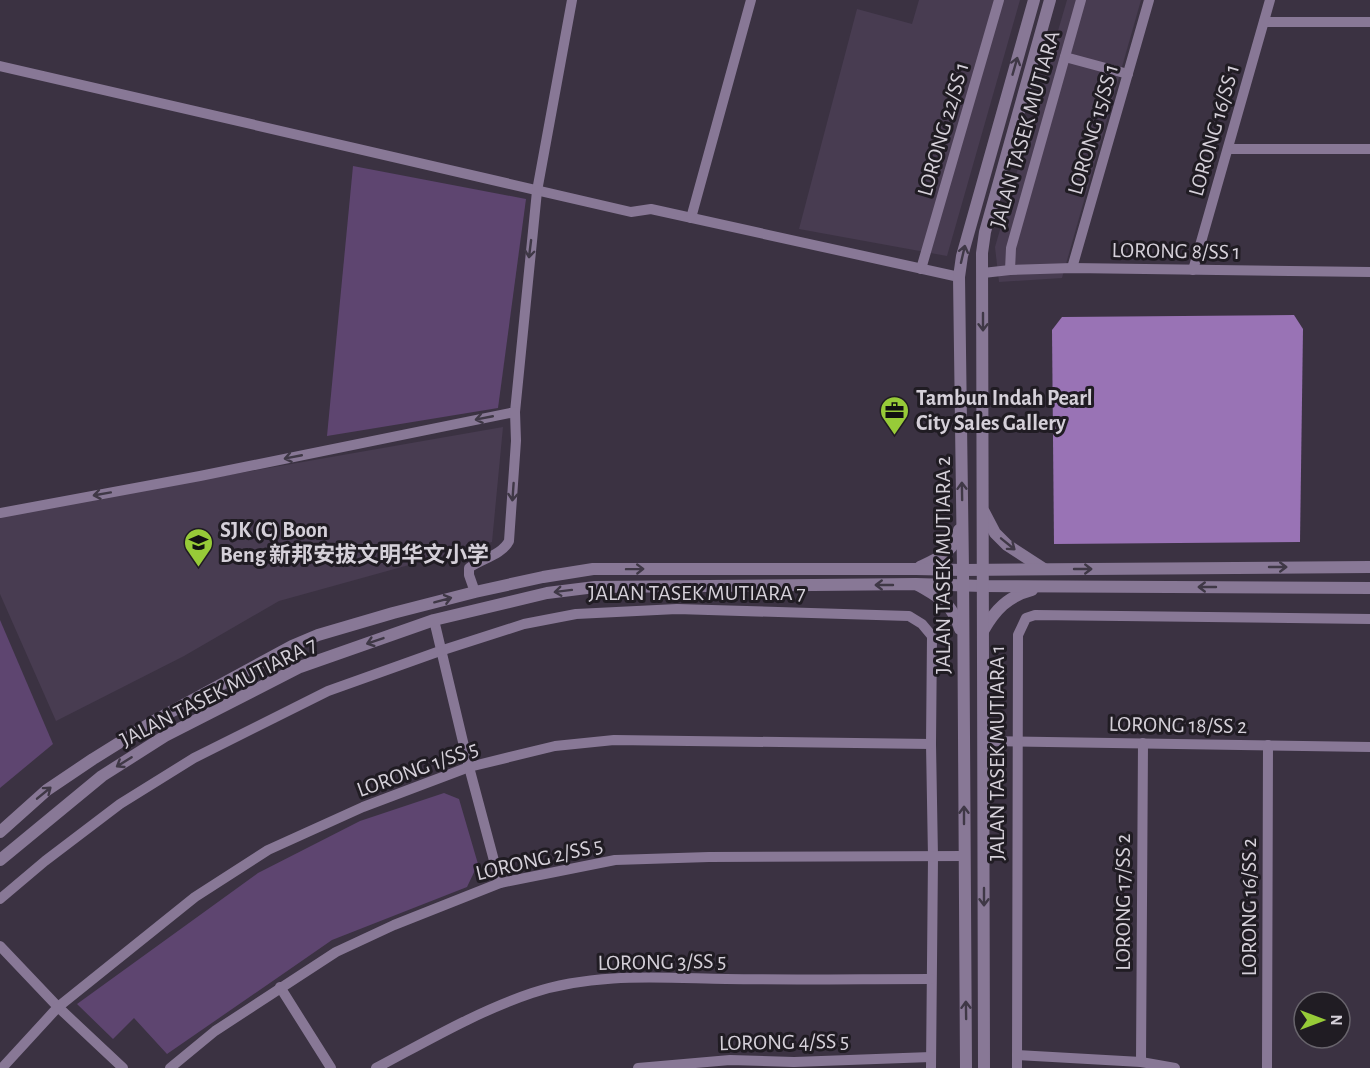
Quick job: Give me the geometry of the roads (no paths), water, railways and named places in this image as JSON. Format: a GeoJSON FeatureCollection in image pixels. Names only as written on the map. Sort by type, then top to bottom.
{"type":"FeatureCollection","features":[{"type":"Feature","properties":{"kind":"street"},"geometry":{"type":"LineString","coordinates":[[476,592],[469,575],[469,568],[506,547],[508,541],[516,441],[514,412],[537,191],[572,0]]}},
{"type":"Feature","properties":{"kind":"street"},"geometry":{"type":"LineString","coordinates":[[691,218],[751,0]]}},
{"type":"Feature","properties":{"kind":"street","name":"LORONG 22/SS 1"},"geometry":{"type":"LineString","coordinates":[[921,269],[999,0]]}},
{"type":"Feature","properties":{"kind":"street","name":"JALAN TASEK MUTIARA 2"},"geometry":{"type":"LineString","coordinates":[[966,1068],[959,277],[962,256],[1034,0]]}},
{"type":"Feature","properties":{"kind":"street","name":"JALAN TASEK MUTIARA 2"},"geometry":{"type":"LineString","coordinates":[[984,1068],[985,741],[982,508],[985,232],[1050,0]]}},
{"type":"Feature","properties":{"kind":"street","name":"JALAN TASEK MUTIARA"},"geometry":{"type":"LineString","coordinates":[[1010,270],[1011,248],[1081,0]]}},
{"type":"Feature","properties":{"kind":"street","name":"LORONG 15/SS 1"},"geometry":{"type":"LineString","coordinates":[[1072,268],[1149,0]]}},
{"type":"Feature","properties":{"kind":"street","name":"LORONG 16/SS 1"},"geometry":{"type":"LineString","coordinates":[[1194,270],[1270,0]]}},
{"type":"Feature","properties":{"kind":"street"},"geometry":{"type":"LineString","coordinates":[[1264,22],[1370,22]]}},
{"type":"Feature","properties":{"kind":"street"},"geometry":{"type":"LineString","coordinates":[[1065,57],[1128,74]]}},
{"type":"Feature","properties":{"kind":"street"},"geometry":{"type":"LineString","coordinates":[[0,66],[631,212],[651,209],[959,277]]}},
{"type":"Feature","properties":{"kind":"street"},"geometry":{"type":"LineString","coordinates":[[1228,149],[1370,149]]}},
{"type":"Feature","properties":{"kind":"street","name":"LORONG 8/SS 1"},"geometry":{"type":"LineString","coordinates":[[983,273],[1072,268],[1370,272]]}},
{"type":"Feature","properties":{"kind":"street"},"geometry":{"type":"LineString","coordinates":[[0,513],[200,476],[514,412]]}},
{"type":"Feature","properties":{"kind":"street"},"geometry":{"type":"LineString","coordinates":[[982,508],[995,533],[1007,545],[1045,569]]}},
{"type":"Feature","properties":{"kind":"street"},"geometry":{"type":"LineString","coordinates":[[916,569],[945,554],[958,540],[962,512]]}},
{"type":"Feature","properties":{"kind":"street"},"geometry":{"type":"LineString","coordinates":[[983,570],[1370,567]]}},
{"type":"Feature","properties":{"kind":"street","name":"JALAN TASEK MUTIARA 7"},"geometry":{"type":"LineString","coordinates":[[0,832],[47,790],[154,720],[292,646],[393,614],[543,577],[593,570],[983,570]]}},
{"type":"Feature","properties":{"kind":"street"},"geometry":{"type":"LineString","coordinates":[[916,584],[948,603],[956,616],[963,641]]}},
{"type":"Feature","properties":{"kind":"street","name":"JALAN TASEK MUTIARA 7"},"geometry":{"type":"LineString","coordinates":[[0,860],[102,776],[165,736],[300,667],[434,620],[547,593],[595,587],[916,584],[983,586]]}},
{"type":"Feature","properties":{"kind":"street"},"geometry":{"type":"LineString","coordinates":[[983,586],[1370,588]]}},
{"type":"Feature","properties":{"kind":"street"},"geometry":{"type":"LineString","coordinates":[[983,631],[997,609],[1009,599],[1025,591],[1045,587]]}},
{"type":"Feature","properties":{"kind":"street","name":"JALAN TASEK MUTIARA 7"},"geometry":{"type":"LineString","coordinates":[[0,899],[45,861],[120,804],[194,758],[328,691],[524,624],[576,614],[677,609],[909,616],[922,624],[932,636],[931,1062]]}},
{"type":"Feature","properties":{"kind":"street","name":"JALAN TASEK MUTIARA 1"},"geometry":{"type":"LineString","coordinates":[[1017,1068],[1018,635],[1026,618],[1035,615],[1370,619]]}},
{"type":"Feature","properties":{"kind":"street"},"geometry":{"type":"LineString","coordinates":[[434,620],[469,768],[500,883]]}},
{"type":"Feature","properties":{"kind":"street","name":"LORONG 1/SS 5"},"geometry":{"type":"LineString","coordinates":[[2,1068],[58,1007],[195,897],[268,850],[363,807],[469,768],[555,746],[614,740],[931,744]]}},
{"type":"Feature","properties":{"kind":"street","name":"LORONG 18/SS 2"},"geometry":{"type":"LineString","coordinates":[[985,741],[1370,747]]}},
{"type":"Feature","properties":{"kind":"street","name":"LORONG 17/SS 2"},"geometry":{"type":"LineString","coordinates":[[1141,1062],[1143,743]]}},
{"type":"Feature","properties":{"kind":"street","name":"LORONG 16/SS 2"},"geometry":{"type":"LineString","coordinates":[[1267,1068],[1268,745]]}},
{"type":"Feature","properties":{"kind":"street","name":"LORONG 2/SS 5"},"geometry":{"type":"LineString","coordinates":[[170,1068],[215,1031],[336,952],[394,925],[500,883],[615,860],[709,857],[965,856]]}},
{"type":"Feature","properties":{"kind":"street"},"geometry":{"type":"LineString","coordinates":[[0,946],[58,1007],[123,1068]]}},
{"type":"Feature","properties":{"kind":"street","name":"LORONG 3/SS 5"},"geometry":{"type":"LineString","coordinates":[[376,1068],[490,1010],[533,992],[577,983],[628,977],[804,980],[931,979]]}},
{"type":"Feature","properties":{"kind":"street"},"geometry":{"type":"LineString","coordinates":[[280,987],[331,1068]]}},
{"type":"Feature","properties":{"kind":"street"},"geometry":{"type":"LineString","coordinates":[[1017,1055],[1141,1062],[1175,1068]]}},
{"type":"Feature","properties":{"kind":"street","name":"LORONG 4/SS 5"},"geometry":{"type":"LineString","coordinates":[[638,1068],[730,1060],[931,1062]]}},
{"type":"Feature","properties":{"kind":"place","name":"Tambun Indah Pearl City Sales Gallery"},"geometry":{"type":"Point","coordinates":[895,436]}},
{"type":"Feature","properties":{"kind":"place","name":"SJK (C) Boon Beng 新邦安拔文明华文小学"},"geometry":{"type":"Point","coordinates":[199,568]}}]}
